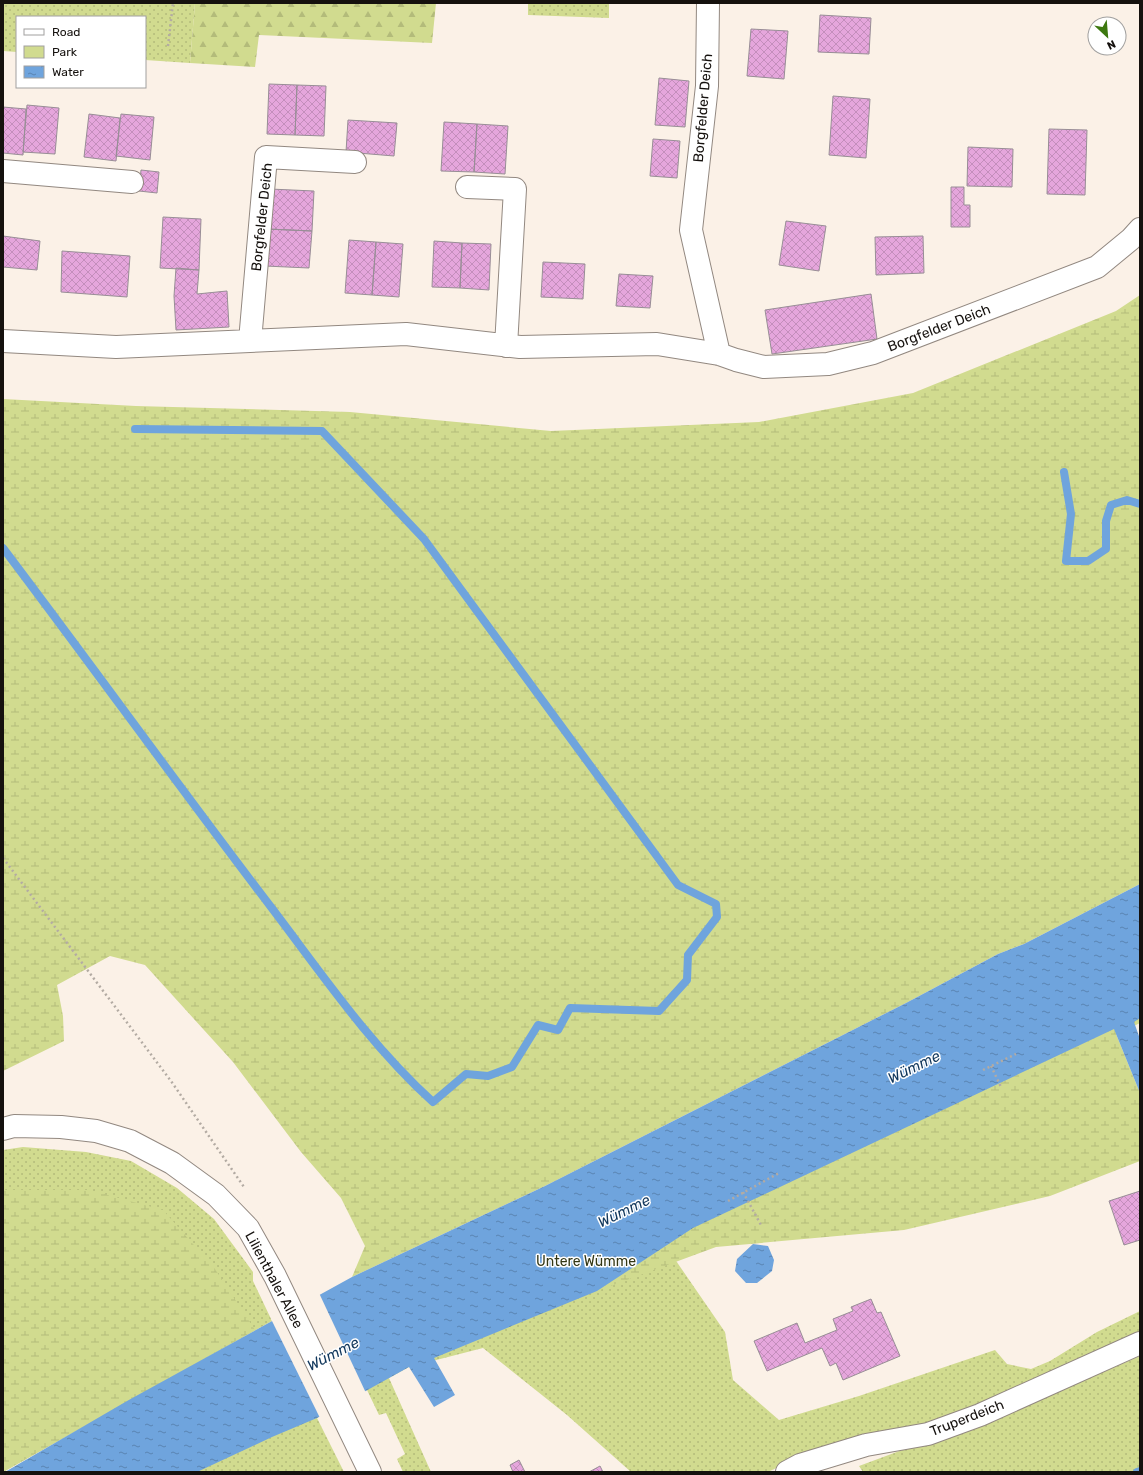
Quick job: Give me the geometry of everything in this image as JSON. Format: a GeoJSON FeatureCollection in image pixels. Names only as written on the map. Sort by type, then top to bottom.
{"type":"FeatureCollection","features":[{"type":"Feature","properties":{"kind":"street","name":"Borgfelder Deich"},"geometry":{"type":"LineString","coordinates":[[708,3],[707,86],[690,230],[719,354]]}},
{"type":"Feature","properties":{"kind":"street","name":"Borgfelder Deich"},"geometry":{"type":"LineString","coordinates":[[250,341],[266,157],[355,162]]}},
{"type":"Feature","properties":{"kind":"street"},"geometry":{"type":"LineString","coordinates":[[3,171],[132,182]]}},
{"type":"Feature","properties":{"kind":"street"},"geometry":{"type":"LineString","coordinates":[[467,187],[515,189],[506,346]]}},
{"type":"Feature","properties":{"kind":"street","name":"Borgfelder Deich"},"geometry":{"type":"LineString","coordinates":[[3,341],[116,347],[406,334],[520,347],[657,344],[719,354],[764,367],[828,364],[873,353],[1097,267],[1131,239],[1140,229]]}},
{"type":"Feature","properties":{"kind":"street","name":"Lilienthaler Allee"},"geometry":{"type":"LineString","coordinates":[[3,1129],[14,1126],[61,1127],[96,1131],[130,1141],[172,1163],[216,1195],[248,1228],[275,1276],[368,1469]]}},
{"type":"Feature","properties":{"kind":"street","name":"Truperdeich"},"geometry":{"type":"LineString","coordinates":[[787,1472],[800,1465],[866,1445],[928,1434],[980,1415],[1140,1343]]}},
{"type":"Feature","properties":{"kind":"path"},"geometry":{"type":"LineString","coordinates":[[168,46],[173,3]]}},
{"type":"Feature","properties":{"kind":"path"},"geometry":{"type":"LineString","coordinates":[[3,858],[171,1081],[247,1191]]}},
{"type":"Feature","properties":{"kind":"path"},"geometry":{"type":"LineString","coordinates":[[983,1070],[1016,1054]]}},
{"type":"Feature","properties":{"kind":"path"},"geometry":{"type":"LineString","coordinates":[[991,1066],[1001,1087]]}},
{"type":"Feature","properties":{"kind":"path"},"geometry":{"type":"LineString","coordinates":[[728,1201],[779,1174]]}},
{"type":"Feature","properties":{"kind":"path"},"geometry":{"type":"LineString","coordinates":[[743,1192],[761,1225]]}},
{"type":"Feature","properties":{"kind":"green space"},"geometry":{"type":"Polygon","coordinates":[[[3,3],[195,3],[190,63],[146,60],[146,16],[16,16],[16,52],[3,51],[3,3]]]}},
{"type":"Feature","properties":{"kind":"green space"},"geometry":{"type":"Polygon","coordinates":[[[195,3],[436,3],[432,43],[259,35],[255,67],[190,63],[195,3]]]}},
{"type":"Feature","properties":{"kind":"green space"},"geometry":{"type":"Polygon","coordinates":[[[528,3],[609,3],[609,18],[528,15],[528,3]]]}},
{"type":"Feature","properties":{"kind":"green space"},"geometry":{"type":"Polygon","coordinates":[[[1140,295],[1140,884],[1024,944],[998,954],[906,1003],[545,1186],[352,1277],[365,1246],[341,1198],[301,1152],[233,1062],[145,965],[110,956],[57,985],[63,1016],[64,1041],[3,1071],[3,399],[136,406],[350,412],[551,431],[759,422],[913,393],[1116,311],[1140,295]]]}},
{"type":"Feature","properties":{"kind":"green space","name":"Untere Wümme"},"geometry":{"type":"Polygon","coordinates":[[[1140,928],[1140,1023],[672,1255],[725,1332],[733,1380],[779,1420],[859,1396],[995,1350],[1007,1364],[1031,1369],[1050,1361],[1097,1332],[1140,1311],[1140,1332],[1080,1364],[922,1427],[803,1455],[768,1472],[631,1472],[567,1415],[483,1348],[409,1367],[389,1378],[431,1472],[403,1472],[397,1459],[405,1454],[386,1413],[379,1415],[367,1390],[317,1418],[344,1472],[84,1472],[1140,928]]]}},
{"type":"Feature","properties":{"kind":"green space"},"geometry":{"type":"Polygon","coordinates":[[[1114,1029],[1140,1093],[1140,1161],[1050,1196],[904,1230],[716,1247],[597,1291],[693,1228],[1114,1029]]]}},
{"type":"Feature","properties":{"kind":"green space"},"geometry":{"type":"Polygon","coordinates":[[[23,1147],[86,1152],[131,1161],[177,1188],[214,1219],[253,1272],[253,1281],[272,1321],[3,1472],[3,1150],[23,1147]]]}},
{"type":"Feature","properties":{"kind":"green space"},"geometry":{"type":"Polygon","coordinates":[[[3,1190],[89,1190],[163,1210],[215,1269],[255,1330],[3,1472],[3,1190]]]}},
{"type":"Feature","properties":{"kind":"green space"},"geometry":{"type":"Polygon","coordinates":[[[1140,1356],[1140,1472],[863,1472],[859,1466],[1050,1395],[1140,1356]]]}},
{"type":"Feature","properties":{"kind":"water","name":"Wümme"},"geometry":{"type":"Polygon","coordinates":[[[1140,884],[1140,1018],[1134,1022],[1140,1039],[1140,1093],[1114,1029],[693,1228],[597,1291],[434,1358],[455,1395],[434,1407],[409,1367],[317,1418],[197,1472],[5,1472],[127,1401],[352,1277],[545,1186],[906,1003],[998,954],[1024,944],[1140,884]]]}},
{"type":"Feature","properties":{"kind":"water"},"geometry":{"type":"Polygon","coordinates":[[[753,1244],[768,1246],[774,1260],[772,1271],[757,1283],[746,1283],[735,1271],[737,1259],[753,1244]]]}},
{"type":"Feature","properties":{"kind":"pier"},"geometry":{"type":"Polygon","coordinates":[[[319,1293],[366,1393],[320,1418],[271,1319],[319,1293]]]}},
{"type":"Feature","properties":{"kind":"building"},"geometry":{"type":"Polygon","coordinates":[[[820,15],[871,18],[869,54],[818,52],[820,15]]]}},
{"type":"Feature","properties":{"kind":"building"},"geometry":{"type":"Polygon","coordinates":[[[751,29],[788,31],[784,79],[747,76],[751,29]]]}},
{"type":"Feature","properties":{"kind":"building"},"geometry":{"type":"Polygon","coordinates":[[[659,78],[689,81],[685,127],[655,125],[659,78]]]}},
{"type":"Feature","properties":{"kind":"building"},"geometry":{"type":"Polygon","coordinates":[[[269,84],[297,85],[295,135],[267,134],[269,84]]]}},
{"type":"Feature","properties":{"kind":"building"},"geometry":{"type":"Polygon","coordinates":[[[297,85],[326,86],[324,136],[295,135],[297,85]]]}},
{"type":"Feature","properties":{"kind":"building"},"geometry":{"type":"Polygon","coordinates":[[[833,96],[870,99],[866,158],[829,155],[833,96]]]}},
{"type":"Feature","properties":{"kind":"building"},"geometry":{"type":"Polygon","coordinates":[[[27,105],[59,108],[55,154],[23,152],[27,105]]]}},
{"type":"Feature","properties":{"kind":"building"},"geometry":{"type":"Polygon","coordinates":[[[3,107],[26,109],[23,155],[3,153],[3,107]]]}},
{"type":"Feature","properties":{"kind":"building"},"geometry":{"type":"Polygon","coordinates":[[[89,114],[120,118],[116,161],[84,157],[89,114]]]}},
{"type":"Feature","properties":{"kind":"building"},"geometry":{"type":"Polygon","coordinates":[[[121,114],[154,117],[150,160],[116,156],[121,114]]]}},
{"type":"Feature","properties":{"kind":"building"},"geometry":{"type":"Polygon","coordinates":[[[348,120],[397,123],[394,156],[346,152],[348,120]]]}},
{"type":"Feature","properties":{"kind":"building"},"geometry":{"type":"Polygon","coordinates":[[[444,122],[477,124],[474,172],[441,171],[444,122]]]}},
{"type":"Feature","properties":{"kind":"building"},"geometry":{"type":"Polygon","coordinates":[[[477,124],[508,126],[505,174],[474,172],[477,124]]]}},
{"type":"Feature","properties":{"kind":"building"},"geometry":{"type":"Polygon","coordinates":[[[1049,129],[1087,130],[1085,195],[1047,194],[1049,129]]]}},
{"type":"Feature","properties":{"kind":"building"},"geometry":{"type":"Polygon","coordinates":[[[653,139],[680,141],[677,178],[650,176],[653,139]]]}},
{"type":"Feature","properties":{"kind":"building"},"geometry":{"type":"Polygon","coordinates":[[[968,147],[1013,149],[1012,187],[967,186],[968,147]]]}},
{"type":"Feature","properties":{"kind":"building"},"geometry":{"type":"Polygon","coordinates":[[[141,170],[159,172],[157,193],[139,191],[141,170]]]}},
{"type":"Feature","properties":{"kind":"building"},"geometry":{"type":"Polygon","coordinates":[[[951,187],[964,187],[964,205],[970,205],[970,227],[951,227],[951,187]]]}},
{"type":"Feature","properties":{"kind":"building"},"geometry":{"type":"Polygon","coordinates":[[[270,189],[314,191],[312,231],[267,229],[270,189]]]}},
{"type":"Feature","properties":{"kind":"building"},"geometry":{"type":"Polygon","coordinates":[[[163,217],[201,219],[199,270],[160,268],[163,217]]]}},
{"type":"Feature","properties":{"kind":"building"},"geometry":{"type":"Polygon","coordinates":[[[786,221],[826,226],[819,271],[779,265],[786,221]]]}},
{"type":"Feature","properties":{"kind":"building"},"geometry":{"type":"Polygon","coordinates":[[[267,229],[312,231],[309,268],[265,266],[267,229]]]}},
{"type":"Feature","properties":{"kind":"building"},"geometry":{"type":"Polygon","coordinates":[[[3,236],[40,241],[37,270],[3,267],[3,236]]]}},
{"type":"Feature","properties":{"kind":"building"},"geometry":{"type":"Polygon","coordinates":[[[923,236],[924,273],[876,275],[875,237],[923,236]]]}},
{"type":"Feature","properties":{"kind":"building"},"geometry":{"type":"Polygon","coordinates":[[[349,240],[376,242],[372,295],[345,293],[349,240]]]}},
{"type":"Feature","properties":{"kind":"building"},"geometry":{"type":"Polygon","coordinates":[[[434,241],[462,243],[460,288],[432,287],[434,241]]]}},
{"type":"Feature","properties":{"kind":"building"},"geometry":{"type":"Polygon","coordinates":[[[376,242],[403,244],[399,297],[372,295],[376,242]]]}},
{"type":"Feature","properties":{"kind":"building"},"geometry":{"type":"Polygon","coordinates":[[[462,243],[491,244],[489,290],[460,288],[462,243]]]}},
{"type":"Feature","properties":{"kind":"building"},"geometry":{"type":"Polygon","coordinates":[[[62,251],[130,256],[127,297],[61,292],[62,251]]]}},
{"type":"Feature","properties":{"kind":"building"},"geometry":{"type":"Polygon","coordinates":[[[543,262],[585,264],[583,299],[541,297],[543,262]]]}},
{"type":"Feature","properties":{"kind":"building"},"geometry":{"type":"Polygon","coordinates":[[[176,268],[199,270],[197,294],[227,291],[229,327],[176,330],[174,296],[176,268]]]}},
{"type":"Feature","properties":{"kind":"building"},"geometry":{"type":"Polygon","coordinates":[[[619,274],[653,276],[650,308],[616,306],[619,274]]]}},
{"type":"Feature","properties":{"kind":"building"},"geometry":{"type":"Polygon","coordinates":[[[871,294],[877,339],[772,354],[765,310],[871,294]]]}},
{"type":"Feature","properties":{"kind":"building"},"geometry":{"type":"Polygon","coordinates":[[[1140,1191],[1140,1240],[1124,1245],[1109,1201],[1140,1191]]]}},
{"type":"Feature","properties":{"kind":"building"},"geometry":{"type":"Polygon","coordinates":[[[871,1299],[877,1313],[881,1312],[900,1356],[843,1380],[836,1363],[830,1366],[822,1348],[767,1371],[754,1341],[797,1323],[805,1343],[837,1330],[833,1319],[853,1311],[851,1307],[871,1299]]]}},
{"type":"Feature","properties":{"kind":"building"},"geometry":{"type":"Polygon","coordinates":[[[519,1460],[525,1472],[513,1472],[510,1465],[519,1460]]]}},
{"type":"Feature","properties":{"kind":"building"},"geometry":{"type":"Polygon","coordinates":[[[600,1466],[603,1472],[589,1472],[600,1466]]]}},
{"type":"Feature","properties":{"kind":"waterway"},"geometry":{"type":"LineString","coordinates":[[3,548],[328,983],[388,1057],[433,1102],[466,1074],[488,1076],[512,1067],[538,1025],[558,1030],[570,1008],[659,1011],[687,980],[688,955],[717,917],[716,904],[678,885],[424,539],[322,431],[135,429]]}},
{"type":"Feature","properties":{"kind":"waterway"},"geometry":{"type":"LineString","coordinates":[[1064,472],[1071,514],[1066,561],[1088,561],[1106,549],[1106,521],[1111,505],[1127,500],[1140,504]]}}]}
